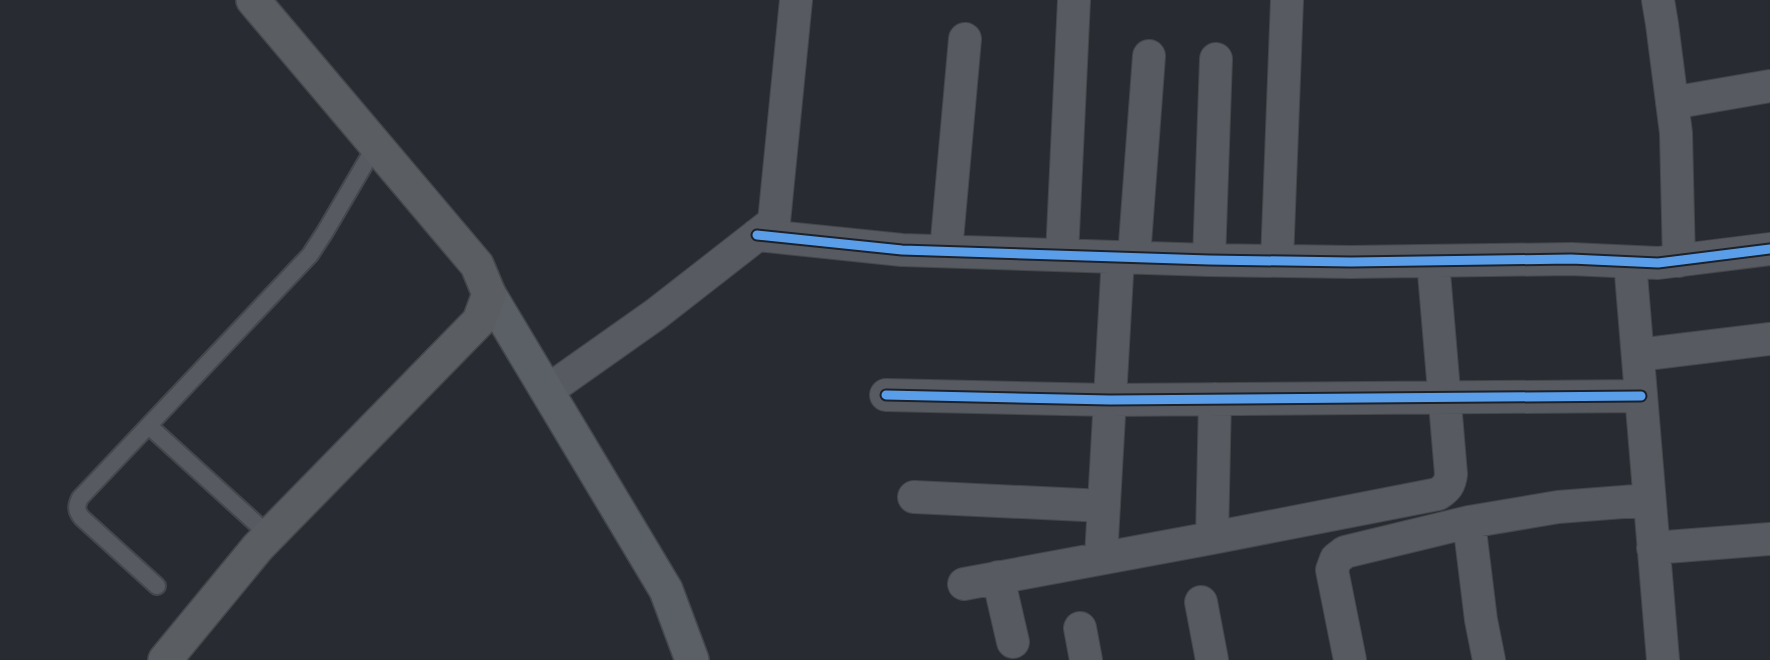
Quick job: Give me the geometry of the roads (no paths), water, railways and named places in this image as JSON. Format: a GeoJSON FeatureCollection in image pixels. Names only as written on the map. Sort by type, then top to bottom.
{"type":"FeatureCollection","features":[{"type":"Feature","properties":{"kind":"highway"},"geometry":{"type":"LineString","coordinates":[[165,660],[258,547],[479,321],[489,294],[477,265],[253,0]]}},
{"type":"Feature","properties":{"kind":"main road"},"geometry":{"type":"LineString","coordinates":[[489,294],[666,590],[692,660]]}},
{"type":"Feature","properties":{"kind":"street"},"geometry":{"type":"LineString","coordinates":[[547,391],[656,314],[774,222],[796,0]]}},
{"type":"Feature","properties":{"kind":"street"},"geometry":{"type":"LineString","coordinates":[[1062,255],[1074,0]]}},
{"type":"Feature","properties":{"kind":"street"},"geometry":{"type":"LineString","coordinates":[[1277,261],[1287,0]]}},
{"type":"Feature","properties":{"kind":"street"},"geometry":{"type":"LineString","coordinates":[[1658,0],[1676,133],[1679,261]]}},
{"type":"Feature","properties":{"kind":"street"},"geometry":{"type":"LineString","coordinates":[[946,251],[965,39]]}},
{"type":"Feature","properties":{"kind":"street"},"geometry":{"type":"LineString","coordinates":[[1101,557],[1110,400],[1149,56]]}},
{"type":"Feature","properties":{"kind":"street"},"geometry":{"type":"LineString","coordinates":[[1209,260],[1216,59]]}},
{"type":"Feature","properties":{"kind":"street"},"geometry":{"type":"LineString","coordinates":[[1672,103],[1770,86]]}},
{"type":"Feature","properties":{"kind":"street"},"geometry":{"type":"LineString","coordinates":[[757,235],[902,250],[1277,261],[1571,259],[1658,263],[1770,249]]}},
{"type":"Feature","properties":{"kind":"street"},"geometry":{"type":"LineString","coordinates":[[964,584],[1212,538],[1384,492],[1438,494],[1446,489],[1450,483],[1451,474],[1433,261]]}},
{"type":"Feature","properties":{"kind":"street"},"geometry":{"type":"LineString","coordinates":[[1630,262],[1663,660]]}},
{"type":"Feature","properties":{"kind":"street"},"geometry":{"type":"LineString","coordinates":[[1638,355],[1770,339]]}},
{"type":"Feature","properties":{"kind":"street"},"geometry":{"type":"LineString","coordinates":[[886,395],[1110,400],[1641,396]]}},
{"type":"Feature","properties":{"kind":"street"},"geometry":{"type":"LineString","coordinates":[[1212,538],[1215,399]]}},
{"type":"Feature","properties":{"kind":"street"},"geometry":{"type":"LineString","coordinates":[[914,497],[1104,506]]}},
{"type":"Feature","properties":{"kind":"street"},"geometry":{"type":"LineString","coordinates":[[1350,660],[1332,570],[1336,559],[1345,552],[1362,546],[1469,522],[1558,507],[1649,500]]}},
{"type":"Feature","properties":{"kind":"street"},"geometry":{"type":"LineString","coordinates":[[1469,522],[1481,620],[1489,660]]}},
{"type":"Feature","properties":{"kind":"street"},"geometry":{"type":"LineString","coordinates":[[1653,548],[1770,539]]}},
{"type":"Feature","properties":{"kind":"street"},"geometry":{"type":"LineString","coordinates":[[998,577],[1014,642]]}},
{"type":"Feature","properties":{"kind":"street"},"geometry":{"type":"LineString","coordinates":[[1201,602],[1212,660]]}},
{"type":"Feature","properties":{"kind":"street"},"geometry":{"type":"LineString","coordinates":[[1080,628],[1086,660]]}},
{"type":"Feature","properties":{"kind":"lane"},"geometry":{"type":"LineString","coordinates":[[157,586],[82,518],[77,512],[80,498],[310,255],[376,145]]}},
{"type":"Feature","properties":{"kind":"lane"},"geometry":{"type":"LineString","coordinates":[[150,426],[270,536]]}}]}
